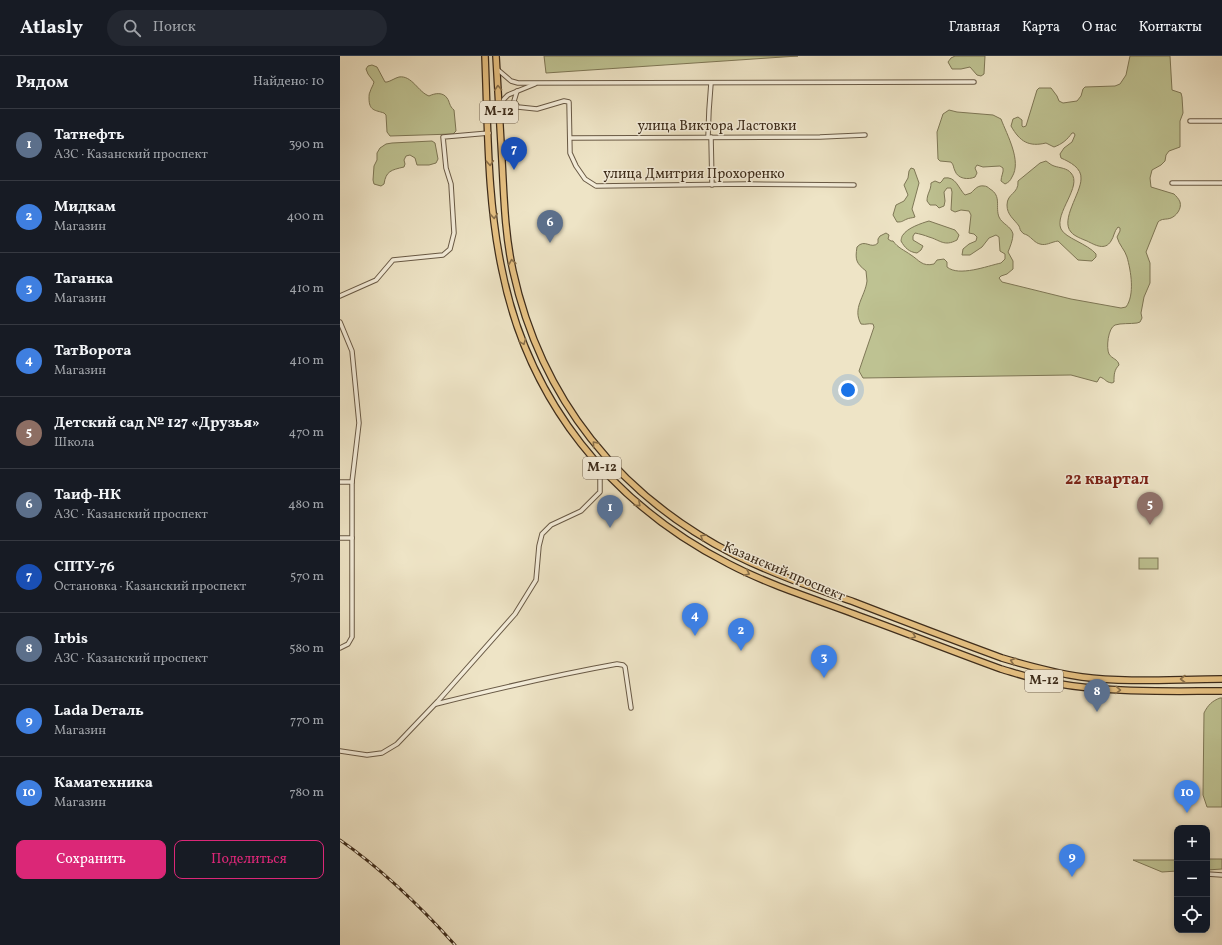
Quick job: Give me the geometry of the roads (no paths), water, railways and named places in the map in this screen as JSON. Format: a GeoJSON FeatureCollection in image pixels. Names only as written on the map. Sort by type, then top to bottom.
{"type":"FeatureCollection","features":[{"type":"Feature","properties":{"kind":"main road","name":"Казанский проспект"},"geometry":{"type":"LineString","coordinates":[[485,56],[494,218],[497,246],[510,303],[518,327],[527,353],[540,380],[580,444],[617,485],[641,507],[663,524],[709,554],[731,565],[784,588],[1001,669],[1054,683],[1112,690],[1222,691]]}},
{"type":"Feature","properties":{"kind":"main road","name":"Казанский проспект"},"geometry":{"type":"LineString","coordinates":[[496,56],[504,215],[513,270],[520,300],[538,350],[550,376],[577,420],[591,439],[625,477],[646,497],[668,515],[737,556],[764,568],[1002,658],[1034,668],[1084,677],[1139,680],[1222,679]]}},
{"type":"Feature","properties":{"kind":"main road"},"geometry":{"type":"LineString","coordinates":[[876,622],[883,621],[884,618],[881,612]]}},
{"type":"Feature","properties":{"kind":"street"},"geometry":{"type":"LineString","coordinates":[[497,68],[505,77],[518,83],[974,82]]}},
{"type":"Feature","properties":{"kind":"street"},"geometry":{"type":"LineString","coordinates":[[499,112],[504,99],[508,94],[538,83]]}},
{"type":"Feature","properties":{"kind":"street"},"geometry":{"type":"LineString","coordinates":[[711,83],[709,110],[712,184]]}},
{"type":"Feature","properties":{"kind":"street","name":"улица Дмитрия Прохоренко"},"geometry":{"type":"LineString","coordinates":[[517,91],[514,101],[518,107],[537,109],[564,101],[569,102],[570,153],[576,166],[585,179],[596,186],[712,184],[854,185]]}},
{"type":"Feature","properties":{"kind":"street"},"geometry":{"type":"LineString","coordinates":[[1190,121],[1222,121]]}},
{"type":"Feature","properties":{"kind":"street"},"geometry":{"type":"LineString","coordinates":[[340,296],[376,280],[393,260],[443,255],[450,249],[454,233],[451,184],[446,168],[443,137],[489,133]]}},
{"type":"Feature","properties":{"kind":"street","name":"улица Виктора Ластовки"},"geometry":{"type":"LineString","coordinates":[[570,138],[820,137],[865,135]]}},
{"type":"Feature","properties":{"kind":"street"},"geometry":{"type":"LineString","coordinates":[[1172,182],[1222,183]]}},
{"type":"Feature","properties":{"kind":"street"},"geometry":{"type":"LineString","coordinates":[[340,322],[352,351],[359,424],[352,482],[352,637],[348,644],[340,648]]}},
{"type":"Feature","properties":{"kind":"street"},"geometry":{"type":"LineString","coordinates":[[340,751],[367,755],[382,753],[397,744],[435,705],[515,614],[536,580],[539,546],[542,534],[551,525],[581,511],[600,492],[600,467]]}},
{"type":"Feature","properties":{"kind":"street"},"geometry":{"type":"LineString","coordinates":[[340,482],[352,482]]}},
{"type":"Feature","properties":{"kind":"street"},"geometry":{"type":"LineString","coordinates":[[340,538],[352,538]]}},
{"type":"Feature","properties":{"kind":"street"},"geometry":{"type":"LineString","coordinates":[[435,705],[496,689],[617,664],[625,667],[631,708]]}},
{"type":"Feature","properties":{"kind":"street"},"geometry":{"type":"LineString","coordinates":[[1210,874],[1222,875]]}},
{"type":"Feature","properties":{"kind":"railway"},"geometry":{"type":"LineString","coordinates":[[340,840],[386,876],[428,916],[455,945]]}},
{"type":"Feature","properties":{"kind":"place","name":"СПТУ-76"},"geometry":{"type":"Point","coordinates":[514,170]}},
{"type":"Feature","properties":{"kind":"place","name":"Таиф-НК"},"geometry":{"type":"Point","coordinates":[550,243]}},
{"type":"Feature","properties":{"kind":"place","name":"Детский сад № 127 «Друзья»"},"geometry":{"type":"Point","coordinates":[1150,525]}},
{"type":"Feature","properties":{"kind":"place","name":"Татнефть"},"geometry":{"type":"Point","coordinates":[610,528]}},
{"type":"Feature","properties":{"kind":"place","name":"ТатВорота"},"geometry":{"type":"Point","coordinates":[695,636]}},
{"type":"Feature","properties":{"kind":"place","name":"Мидкам"},"geometry":{"type":"Point","coordinates":[741,651]}},
{"type":"Feature","properties":{"kind":"place","name":"Таганка"},"geometry":{"type":"Point","coordinates":[824,678]}},
{"type":"Feature","properties":{"kind":"place","name":"Irbis"},"geometry":{"type":"Point","coordinates":[1097,712]}},
{"type":"Feature","properties":{"kind":"place","name":"Каматехника"},"geometry":{"type":"Point","coordinates":[1187,813]}},
{"type":"Feature","properties":{"kind":"place","name":"Lada Dеталь"},"geometry":{"type":"Point","coordinates":[1072,877]}},
{"type":"Feature","properties":{"kind":"district","name":"22 квартал"},"geometry":{"type":"Point","coordinates":[1107,480]}}]}
